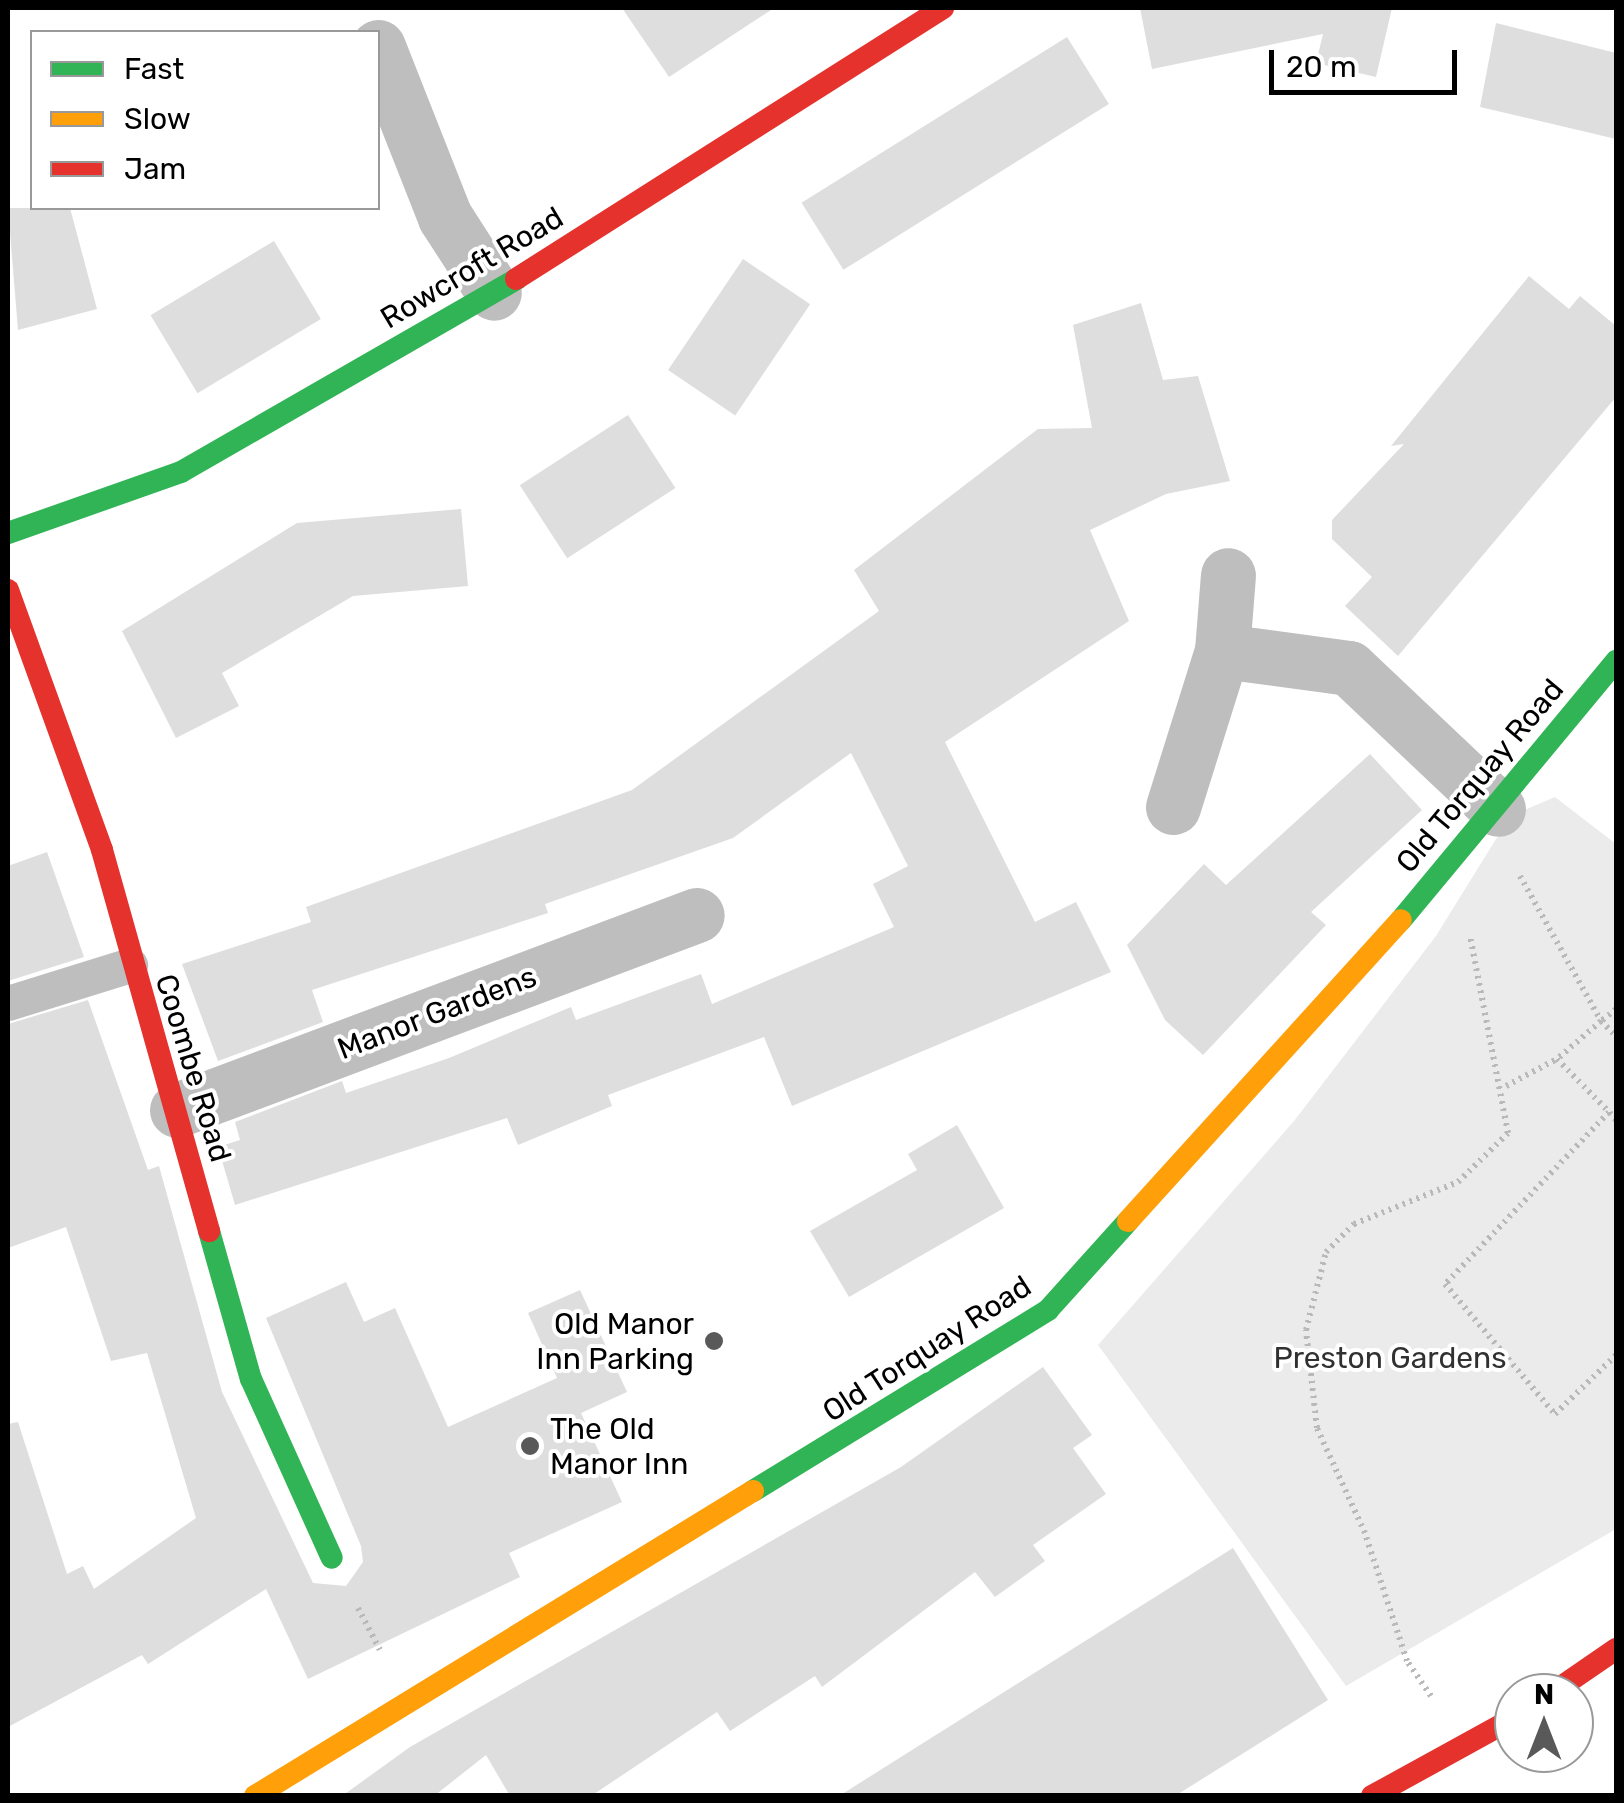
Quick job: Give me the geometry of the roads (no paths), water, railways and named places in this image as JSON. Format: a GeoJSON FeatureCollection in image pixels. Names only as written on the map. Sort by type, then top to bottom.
{"type":"FeatureCollection","features":[{"type":"Feature","properties":{"kind":"street","name":"Rowcroft Road"},"geometry":{"type":"LineString","coordinates":[[8,533],[181,472],[494,293],[943,8]]}},
{"type":"Feature","properties":{"kind":"street"},"geometry":{"type":"LineString","coordinates":[[380,52],[446,217],[494,293]]}},
{"type":"Feature","properties":{"kind":"street"},"geometry":{"type":"LineString","coordinates":[[1173,807],[1222,651],[1228,575]]}},
{"type":"Feature","properties":{"kind":"street","name":"Coombe Road"},"geometry":{"type":"LineString","coordinates":[[8,590],[102,850],[130,965],[177,1110],[252,1379],[332,1558]]}},
{"type":"Feature","properties":{"kind":"street"},"geometry":{"type":"LineString","coordinates":[[1222,651],[1349,668],[1488,822]]}},
{"type":"Feature","properties":{"kind":"street","name":"Old Torquay Road"},"geometry":{"type":"LineString","coordinates":[[255,1796],[1048,1310],[1488,822],[1616,660]]}},
{"type":"Feature","properties":{"kind":"street","name":"Manor Gardens"},"geometry":{"type":"LineString","coordinates":[[177,1110],[697,915]]}},
{"type":"Feature","properties":{"kind":"street"},"geometry":{"type":"LineString","coordinates":[[1582,1673],[1616,1650]]}},
{"type":"Feature","properties":{"kind":"street"},"geometry":{"type":"LineString","coordinates":[[1372,1796],[1494,1730]]}},
{"type":"Feature","properties":{"kind":"lane"},"geometry":{"type":"LineString","coordinates":[[8,1003],[130,965]]}},
{"type":"Feature","properties":{"kind":"place","name":"Old Manor Inn Parking"},"geometry":{"type":"Point","coordinates":[714,1341]}},
{"type":"Feature","properties":{"kind":"place","name":"The Old Manor Inn"},"geometry":{"type":"Point","coordinates":[530,1446]}},
{"type":"Feature","properties":{"kind":"park label","name":"Preston Gardens"},"geometry":{"type":"Point","coordinates":[1390,1358]}}]}
